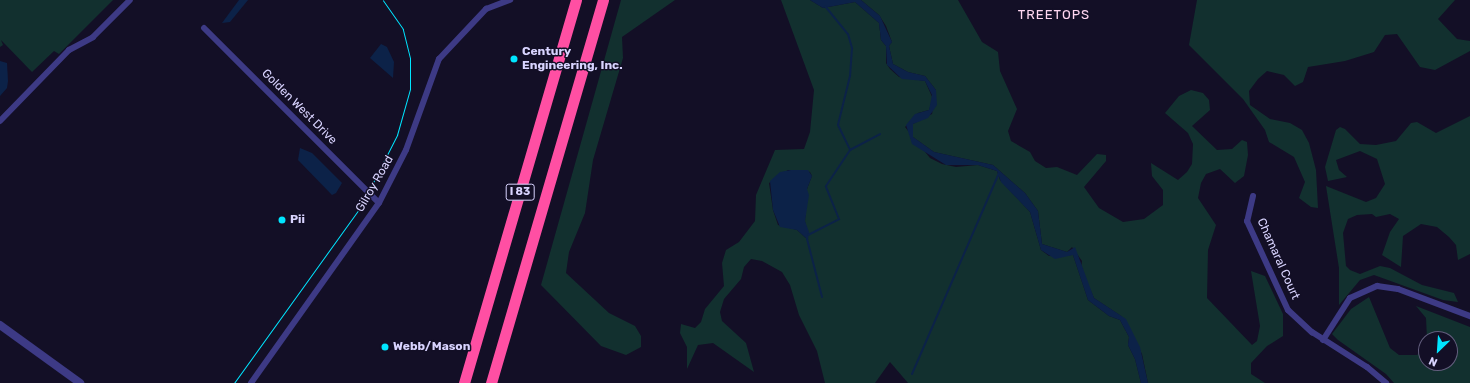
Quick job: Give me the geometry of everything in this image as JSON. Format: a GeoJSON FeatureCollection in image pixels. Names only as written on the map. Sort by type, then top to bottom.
{"type":"FeatureCollection","features":[{"type":"Feature","properties":{"kind":"highway","name":"I 83"},"geometry":{"type":"LineString","coordinates":[[464,383],[576,0]]}},
{"type":"Feature","properties":{"kind":"highway","name":"I 83"},"geometry":{"type":"LineString","coordinates":[[491,383],[603,0]]}},
{"type":"Feature","properties":{"kind":"street"},"geometry":{"type":"LineString","coordinates":[[0,120],[69,50],[93,37],[130,0]]}},
{"type":"Feature","properties":{"kind":"street","name":"Gilroy Road"},"geometry":{"type":"LineString","coordinates":[[251,383],[379,203],[404,155],[439,59],[486,9],[510,0]]}},
{"type":"Feature","properties":{"kind":"street","name":"Golden West Drive"},"geometry":{"type":"LineString","coordinates":[[204,28],[379,203]]}},
{"type":"Feature","properties":{"kind":"street","name":"Chamaral Court"},"geometry":{"type":"LineString","coordinates":[[1253,196],[1248,221],[1281,298],[1300,322],[1323,340],[1368,367],[1386,383]]}},
{"type":"Feature","properties":{"kind":"street"},"geometry":{"type":"LineString","coordinates":[[1323,340],[1350,298],[1377,286],[1398,289],[1470,316]]}},
{"type":"Feature","properties":{"kind":"street"},"geometry":{"type":"LineString","coordinates":[[0,325],[80,383]]}},
{"type":"Feature","properties":{"kind":"green space"},"geometry":{"type":"Polygon","coordinates":[[[0,0],[113,0],[59,54],[54,51],[32,72],[1,40],[3,45],[0,47],[0,0]]]}},
{"type":"Feature","properties":{"kind":"green space"},"geometry":{"type":"Polygon","coordinates":[[[621,0],[675,0],[622,37],[623,58],[593,160],[585,213],[569,252],[566,273],[609,313],[635,326],[641,336],[641,347],[626,355],[601,346],[541,285],[621,0]]]}},
{"type":"Feature","properties":{"kind":"green space"},"geometry":{"type":"Polygon","coordinates":[[[781,0],[810,0],[823,8],[855,2],[879,23],[881,40],[886,46],[886,63],[890,69],[899,77],[925,81],[933,99],[929,110],[918,113],[905,127],[930,158],[942,164],[956,167],[978,165],[997,171],[1000,180],[1030,212],[1041,250],[1049,256],[1073,255],[1088,300],[1109,316],[1120,320],[1129,337],[1128,345],[1135,359],[1141,383],[908,383],[890,362],[875,383],[825,383],[817,351],[799,315],[790,285],[782,272],[762,261],[751,259],[744,267],[741,279],[724,299],[720,312],[722,321],[746,343],[754,372],[713,343],[698,345],[687,369],[687,347],[680,333],[681,324],[695,328],[701,322],[705,309],[724,286],[722,263],[726,250],[739,242],[755,221],[756,195],[775,150],[804,149],[810,132],[814,90],[781,0]],[[788,170],[769,183],[773,210],[778,225],[797,230],[808,240],[805,221],[807,189],[812,176],[810,172],[788,170]]]}},
{"type":"Feature","properties":{"kind":"green space"},"geometry":{"type":"Polygon","coordinates":[[[861,0],[958,0],[982,42],[998,52],[1000,71],[1017,109],[1008,131],[1011,141],[1030,152],[1035,161],[1046,168],[1057,167],[1077,175],[1097,154],[1106,155],[1106,161],[1084,187],[1099,208],[1123,222],[1144,219],[1163,205],[1163,190],[1152,176],[1151,163],[1178,180],[1187,172],[1192,164],[1193,144],[1188,133],[1165,113],[1179,96],[1191,90],[1203,93],[1209,100],[1210,110],[1192,126],[1217,150],[1232,149],[1242,140],[1247,142],[1248,155],[1244,176],[1235,183],[1220,169],[1206,174],[1201,183],[1198,198],[1216,225],[1208,250],[1207,298],[1252,345],[1257,341],[1260,326],[1251,271],[1265,276],[1283,314],[1283,336],[1267,346],[1251,363],[1251,374],[1265,383],[1148,383],[1142,354],[1121,316],[1094,298],[1081,269],[1082,261],[1072,247],[1067,252],[1042,244],[1038,211],[1025,193],[993,165],[934,152],[913,137],[913,124],[932,114],[936,90],[925,76],[908,72],[893,64],[889,46],[892,42],[886,26],[879,15],[861,0]]]}},
{"type":"Feature","properties":{"kind":"green space"},"geometry":{"type":"Polygon","coordinates":[[[1197,0],[1455,0],[1438,19],[1457,39],[1470,41],[1470,51],[1435,70],[1420,67],[1397,34],[1385,35],[1374,52],[1345,61],[1308,67],[1303,82],[1295,86],[1284,75],[1267,71],[1258,79],[1249,91],[1250,105],[1270,119],[1290,123],[1302,130],[1309,143],[1316,170],[1318,208],[1311,207],[1299,198],[1305,182],[1294,157],[1269,142],[1265,130],[1243,99],[1189,45],[1197,0]]]}},
{"type":"Feature","properties":{"kind":"green space"},"geometry":{"type":"Polygon","coordinates":[[[1470,116],[1470,254],[1458,260],[1456,245],[1449,237],[1437,227],[1421,224],[1403,236],[1401,267],[1382,255],[1390,232],[1399,219],[1390,214],[1376,217],[1372,214],[1357,215],[1348,219],[1343,233],[1346,266],[1350,270],[1360,274],[1380,266],[1390,268],[1422,285],[1454,293],[1458,302],[1443,300],[1374,275],[1360,280],[1339,305],[1339,268],[1326,186],[1366,202],[1376,198],[1385,184],[1377,159],[1360,151],[1336,160],[1339,170],[1347,177],[1328,181],[1325,167],[1336,130],[1340,127],[1345,129],[1360,144],[1376,145],[1396,141],[1411,123],[1417,122],[1436,133],[1470,116]]]}},
{"type":"Feature","properties":{"kind":"green space"},"geometry":{"type":"Polygon","coordinates":[[[1369,297],[1390,348],[1399,355],[1418,354],[1418,371],[1458,371],[1458,331],[1427,331],[1426,318],[1416,306],[1470,327],[1470,383],[1394,383],[1386,374],[1338,340],[1332,334],[1351,309],[1369,297]]]}},
{"type":"Feature","properties":{"kind":"water"},"geometry":{"type":"Polygon","coordinates":[[[239,0],[248,0],[230,22],[222,23],[239,0]]]}},
{"type":"Feature","properties":{"kind":"water"},"geometry":{"type":"Polygon","coordinates":[[[810,0],[861,0],[880,16],[892,42],[889,46],[893,64],[908,72],[925,76],[936,90],[937,105],[928,118],[913,124],[913,137],[934,152],[993,165],[1025,193],[1038,211],[1042,244],[1067,252],[1075,247],[1094,298],[1126,319],[1140,347],[1148,383],[1141,383],[1135,359],[1128,345],[1129,337],[1120,320],[1109,316],[1088,300],[1073,255],[1055,259],[1041,250],[1030,212],[1001,182],[997,171],[978,165],[946,165],[912,144],[906,125],[915,114],[929,110],[932,95],[925,81],[902,79],[887,65],[886,46],[881,40],[879,23],[855,2],[823,8],[810,0]]]}},
{"type":"Feature","properties":{"kind":"water"},"geometry":{"type":"Polygon","coordinates":[[[381,44],[387,47],[394,62],[393,78],[370,58],[381,44]]]}},
{"type":"Feature","properties":{"kind":"water"},"geometry":{"type":"Polygon","coordinates":[[[0,61],[7,63],[8,81],[7,88],[0,96],[0,61]]]}},
{"type":"Feature","properties":{"kind":"water"},"geometry":{"type":"Polygon","coordinates":[[[300,148],[312,153],[342,183],[336,193],[332,195],[298,160],[300,148]]]}},
{"type":"Feature","properties":{"kind":"water"},"geometry":{"type":"Polygon","coordinates":[[[791,170],[808,170],[812,176],[807,189],[809,195],[805,221],[809,232],[808,240],[797,230],[780,227],[773,210],[770,181],[780,172],[791,170]]]}},
{"type":"Feature","properties":{"kind":"waterway"},"geometry":{"type":"LineString","coordinates":[[825,6],[848,34],[852,48],[850,76],[838,125],[850,150]]}},
{"type":"Feature","properties":{"kind":"waterway"},"geometry":{"type":"LineString","coordinates":[[808,235],[839,219],[826,186],[850,150],[880,134]]}},
{"type":"Feature","properties":{"kind":"waterway"},"geometry":{"type":"LineString","coordinates":[[912,374],[999,173]]}},
{"type":"Feature","properties":{"kind":"waterway"},"geometry":{"type":"LineString","coordinates":[[807,239],[822,297]]}},
{"type":"Feature","properties":{"kind":"tram line"},"geometry":{"type":"LineString","coordinates":[[234,383],[361,206],[397,135],[410,89],[410,58],[403,29],[383,0]]}},
{"type":"Feature","properties":{"kind":"place","name":"Century Engineering, Inc."},"geometry":{"type":"Point","coordinates":[514,59]}},
{"type":"Feature","properties":{"kind":"place","name":"Pii"},"geometry":{"type":"Point","coordinates":[282,220]}},
{"type":"Feature","properties":{"kind":"place","name":"Webb/Mason"},"geometry":{"type":"Point","coordinates":[385,347]}},
{"type":"Feature","properties":{"kind":"district","name":"TREETOPS"},"geometry":{"type":"Point","coordinates":[1054,15]}}]}
